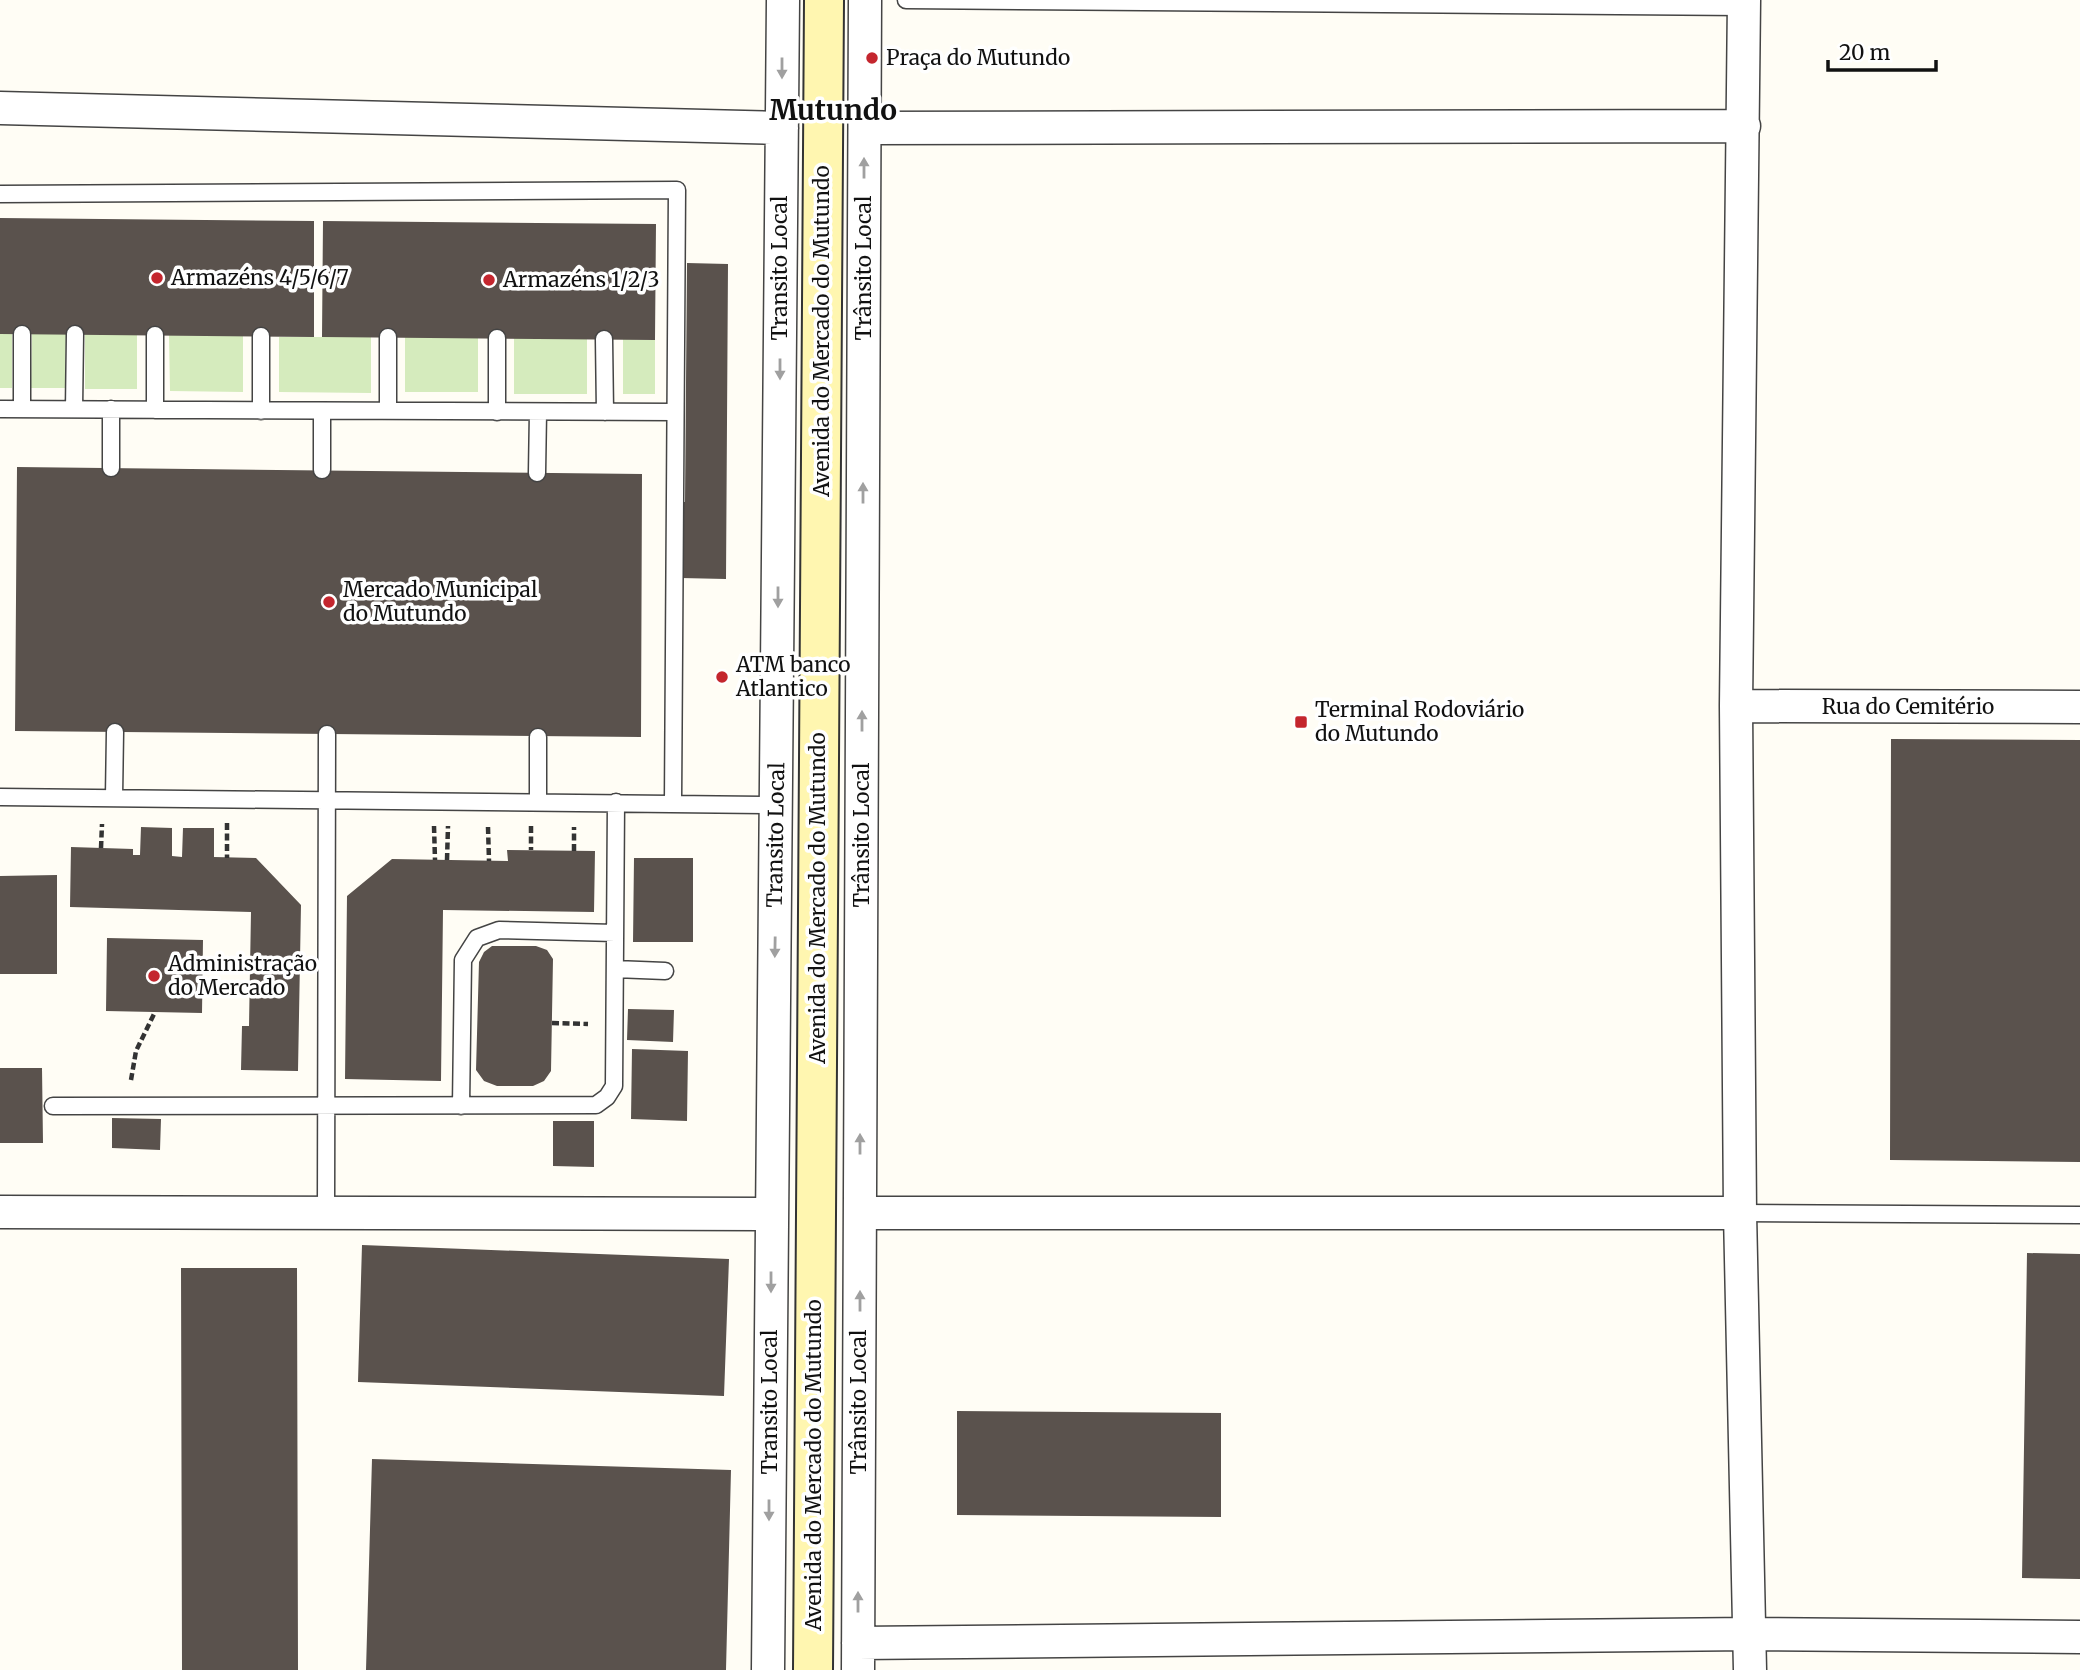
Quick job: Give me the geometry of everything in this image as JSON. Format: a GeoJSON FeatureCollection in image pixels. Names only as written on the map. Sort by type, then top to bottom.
{"type":"FeatureCollection","features":[{"type":"Feature","properties":{"kind":"main road","name":"Avenida do Mercado do Mutundo"},"geometry":{"type":"LineString","coordinates":[[813,1670],[824,0]]}},
{"type":"Feature","properties":{"kind":"street","name":"Transito Local"},"geometry":{"type":"LineString","coordinates":[[768,1670],[783,0]]}},
{"type":"Feature","properties":{"kind":"street","name":"Trânsito Local"},"geometry":{"type":"LineString","coordinates":[[858,1656],[865,0]]}},
{"type":"Feature","properties":{"kind":"street"},"geometry":{"type":"LineString","coordinates":[[1744,4],[1736,706],[1740,1213],[1750,1670]]}},
{"type":"Feature","properties":{"kind":"street"},"geometry":{"type":"LineString","coordinates":[[0,108],[782,128]]}},
{"type":"Feature","properties":{"kind":"street"},"geometry":{"type":"LineString","coordinates":[[864,128],[1744,126]]}},
{"type":"Feature","properties":{"kind":"street","name":"Rua do Cemitério"},"geometry":{"type":"LineString","coordinates":[[1736,706],[2080,708]]}},
{"type":"Feature","properties":{"kind":"street"},"geometry":{"type":"LineString","coordinates":[[0,1212],[772,1214]]}},
{"type":"Feature","properties":{"kind":"street"},"geometry":{"type":"LineString","coordinates":[[860,1213],[1740,1213]]}},
{"type":"Feature","properties":{"kind":"street"},"geometry":{"type":"LineString","coordinates":[[858,1656],[1750,1634],[2080,1637]]}},
{"type":"Feature","properties":{"kind":"lane"},"geometry":{"type":"LineString","coordinates":[[906,0],[1744,4]]}},
{"type":"Feature","properties":{"kind":"lane"},"geometry":{"type":"LineString","coordinates":[[0,194],[677,190],[673,803]]}},
{"type":"Feature","properties":{"kind":"lane"},"geometry":{"type":"LineString","coordinates":[[22,334],[22,409]]}},
{"type":"Feature","properties":{"kind":"lane"},"geometry":{"type":"LineString","coordinates":[[75,334],[75,409]]}},
{"type":"Feature","properties":{"kind":"lane"},"geometry":{"type":"LineString","coordinates":[[155,335],[155,410]]}},
{"type":"Feature","properties":{"kind":"lane"},"geometry":{"type":"LineString","coordinates":[[261,337],[261,411]]}},
{"type":"Feature","properties":{"kind":"lane"},"geometry":{"type":"LineString","coordinates":[[388,337],[388,411]]}},
{"type":"Feature","properties":{"kind":"lane"},"geometry":{"type":"LineString","coordinates":[[497,338],[497,412]]}},
{"type":"Feature","properties":{"kind":"lane"},"geometry":{"type":"LineString","coordinates":[[604,339],[605,412]]}},
{"type":"Feature","properties":{"kind":"lane"},"geometry":{"type":"LineString","coordinates":[[0,409],[675,412]]}},
{"type":"Feature","properties":{"kind":"lane"},"geometry":{"type":"LineString","coordinates":[[111,409],[111,468]]}},
{"type":"Feature","properties":{"kind":"lane"},"geometry":{"type":"LineString","coordinates":[[322,411],[322,470]]}},
{"type":"Feature","properties":{"kind":"lane"},"geometry":{"type":"LineString","coordinates":[[537,473],[538,412]]}},
{"type":"Feature","properties":{"kind":"lane"},"geometry":{"type":"LineString","coordinates":[[114,797],[115,732]]}},
{"type":"Feature","properties":{"kind":"lane"},"geometry":{"type":"LineString","coordinates":[[326,1213],[327,734]]}},
{"type":"Feature","properties":{"kind":"lane"},"geometry":{"type":"LineString","coordinates":[[538,737],[538,801]]}},
{"type":"Feature","properties":{"kind":"lane"},"geometry":{"type":"LineString","coordinates":[[0,797],[776,805]]}},
{"type":"Feature","properties":{"kind":"lane"},"geometry":{"type":"LineString","coordinates":[[53,1106],[461,1107],[596,1104],[607,1097],[614,1086],[616,802]]}},
{"type":"Feature","properties":{"kind":"lane"},"geometry":{"type":"LineString","coordinates":[[461,1107],[463,960],[477,938],[499,930],[615,933]]}},
{"type":"Feature","properties":{"kind":"lane"},"geometry":{"type":"LineString","coordinates":[[615,970],[665,971]]}},
{"type":"Feature","properties":{"kind":"lane"},"geometry":{"type":"LineString","coordinates":[[1740,1213],[2080,1215]]}},
{"type":"Feature","properties":{"kind":"path"},"geometry":{"type":"LineString","coordinates":[[127,1108],[136,1051],[155,1012]]}},
{"type":"Feature","properties":{"kind":"green space"},"geometry":{"type":"Polygon","coordinates":[[[0,334],[12,334],[12,388],[0,388],[0,334]]]}},
{"type":"Feature","properties":{"kind":"green space"},"geometry":{"type":"Polygon","coordinates":[[[32,334],[66,334],[65,388],[31,388],[32,334]]]}},
{"type":"Feature","properties":{"kind":"green space"},"geometry":{"type":"Polygon","coordinates":[[[85,334],[137,334],[137,389],[85,389],[85,334]]]}},
{"type":"Feature","properties":{"kind":"green space"},"geometry":{"type":"Polygon","coordinates":[[[169,335],[243,336],[243,392],[170,391],[169,335]]]}},
{"type":"Feature","properties":{"kind":"green space"},"geometry":{"type":"Polygon","coordinates":[[[279,337],[371,337],[371,393],[279,392],[279,337]]]}},
{"type":"Feature","properties":{"kind":"green space"},"geometry":{"type":"Polygon","coordinates":[[[405,337],[478,337],[478,392],[405,392],[405,337]]]}},
{"type":"Feature","properties":{"kind":"green space"},"geometry":{"type":"Polygon","coordinates":[[[514,338],[587,338],[587,394],[514,394],[514,338]]]}},
{"type":"Feature","properties":{"kind":"green space"},"geometry":{"type":"Polygon","coordinates":[[[623,339],[655,340],[655,394],[623,394],[623,339]]]}},
{"type":"Feature","properties":{"kind":"building","name":"Armazéns 4/5/6/7"},"geometry":{"type":"Polygon","coordinates":[[[0,218],[314,221],[314,337],[0,334],[0,218]]]}},
{"type":"Feature","properties":{"kind":"building","name":"Armazéns 1/2/3"},"geometry":{"type":"Polygon","coordinates":[[[323,221],[656,224],[655,340],[322,337],[323,221]]]}},
{"type":"Feature","properties":{"kind":"building"},"geometry":{"type":"Polygon","coordinates":[[[687,263],[728,264],[726,579],[681,578],[681,502],[685,502],[687,263]]]}},
{"type":"Feature","properties":{"kind":"building","name":"Mercado Municipal do Mutundo"},"geometry":{"type":"Polygon","coordinates":[[[17,467],[642,474],[641,737],[15,731],[17,467]]]}},
{"type":"Feature","properties":{"kind":"building"},"geometry":{"type":"Polygon","coordinates":[[[1891,739],[2080,740],[2080,1162],[1890,1160],[1891,739]]]}},
{"type":"Feature","properties":{"kind":"building"},"geometry":{"type":"Polygon","coordinates":[[[141,827],[172,828],[172,856],[182,857],[183,828],[214,828],[214,857],[256,858],[301,905],[298,1071],[241,1070],[242,1026],[249,1026],[251,912],[70,907],[71,847],[133,849],[133,855],[140,855],[141,827]]]}},
{"type":"Feature","properties":{"kind":"building"},"geometry":{"type":"Polygon","coordinates":[[[507,850],[595,851],[594,912],[443,910],[441,1081],[345,1079],[347,896],[392,859],[508,861],[507,850]]]}},
{"type":"Feature","properties":{"kind":"building"},"geometry":{"type":"Polygon","coordinates":[[[634,858],[693,858],[693,942],[633,942],[634,858]]]}},
{"type":"Feature","properties":{"kind":"building"},"geometry":{"type":"Polygon","coordinates":[[[57,875],[57,974],[0,974],[0,876],[57,875]]]}},
{"type":"Feature","properties":{"kind":"building","name":"Administração do Mercado"},"geometry":{"type":"Polygon","coordinates":[[[107,938],[203,940],[202,1013],[106,1011],[107,938]]]}},
{"type":"Feature","properties":{"kind":"building"},"geometry":{"type":"Polygon","coordinates":[[[492,946],[536,946],[547,950],[553,959],[551,1071],[544,1081],[533,1086],[497,1086],[484,1081],[476,1070],[479,962],[484,952],[492,946]]]}},
{"type":"Feature","properties":{"kind":"building"},"geometry":{"type":"Polygon","coordinates":[[[628,1009],[674,1010],[673,1042],[627,1040],[628,1009]]]}},
{"type":"Feature","properties":{"kind":"building"},"geometry":{"type":"Polygon","coordinates":[[[632,1049],[688,1051],[687,1121],[631,1119],[632,1049]]]}},
{"type":"Feature","properties":{"kind":"building"},"geometry":{"type":"Polygon","coordinates":[[[0,1068],[42,1068],[43,1143],[0,1143],[0,1068]]]}},
{"type":"Feature","properties":{"kind":"building"},"geometry":{"type":"Polygon","coordinates":[[[112,1118],[161,1119],[160,1150],[112,1148],[112,1118]]]}},
{"type":"Feature","properties":{"kind":"building"},"geometry":{"type":"Polygon","coordinates":[[[553,1121],[594,1121],[594,1167],[553,1166],[553,1121]]]}},
{"type":"Feature","properties":{"kind":"building"},"geometry":{"type":"Polygon","coordinates":[[[362,1245],[729,1259],[724,1396],[358,1382],[362,1245]]]}},
{"type":"Feature","properties":{"kind":"building"},"geometry":{"type":"Polygon","coordinates":[[[2027,1253],[2080,1254],[2080,1579],[2022,1578],[2027,1253]]]}},
{"type":"Feature","properties":{"kind":"building"},"geometry":{"type":"Polygon","coordinates":[[[181,1268],[297,1268],[298,1670],[182,1670],[181,1268]]]}},
{"type":"Feature","properties":{"kind":"building"},"geometry":{"type":"Polygon","coordinates":[[[957,1411],[1221,1413],[1221,1517],[957,1515],[957,1411]]]}},
{"type":"Feature","properties":{"kind":"building"},"geometry":{"type":"Polygon","coordinates":[[[372,1459],[731,1470],[726,1670],[366,1670],[372,1459]]]}},
{"type":"Feature","properties":{"kind":"place","name":"Praça do Mutundo"},"geometry":{"type":"Point","coordinates":[872,58]}},
{"type":"Feature","properties":{"kind":"place","name":"Armazéns 4/5/6/7"},"geometry":{"type":"Point","coordinates":[157,278]}},
{"type":"Feature","properties":{"kind":"place","name":"Armazéns 1/2/3"},"geometry":{"type":"Point","coordinates":[489,280]}},
{"type":"Feature","properties":{"kind":"place","name":"Mercado Municipal do Mutundo"},"geometry":{"type":"Point","coordinates":[329,602]}},
{"type":"Feature","properties":{"kind":"place","name":"ATM banco Atlantico"},"geometry":{"type":"Point","coordinates":[722,677]}},
{"type":"Feature","properties":{"kind":"place","name":"Terminal Rodoviário do Mutundo"},"geometry":{"type":"Point","coordinates":[1301,722]}},
{"type":"Feature","properties":{"kind":"place","name":"Administração do Mercado"},"geometry":{"type":"Point","coordinates":[154,976]}},
{"type":"Feature","properties":{"kind":"district","name":"Mutundo"},"geometry":{"type":"Point","coordinates":[833,110]}}]}
